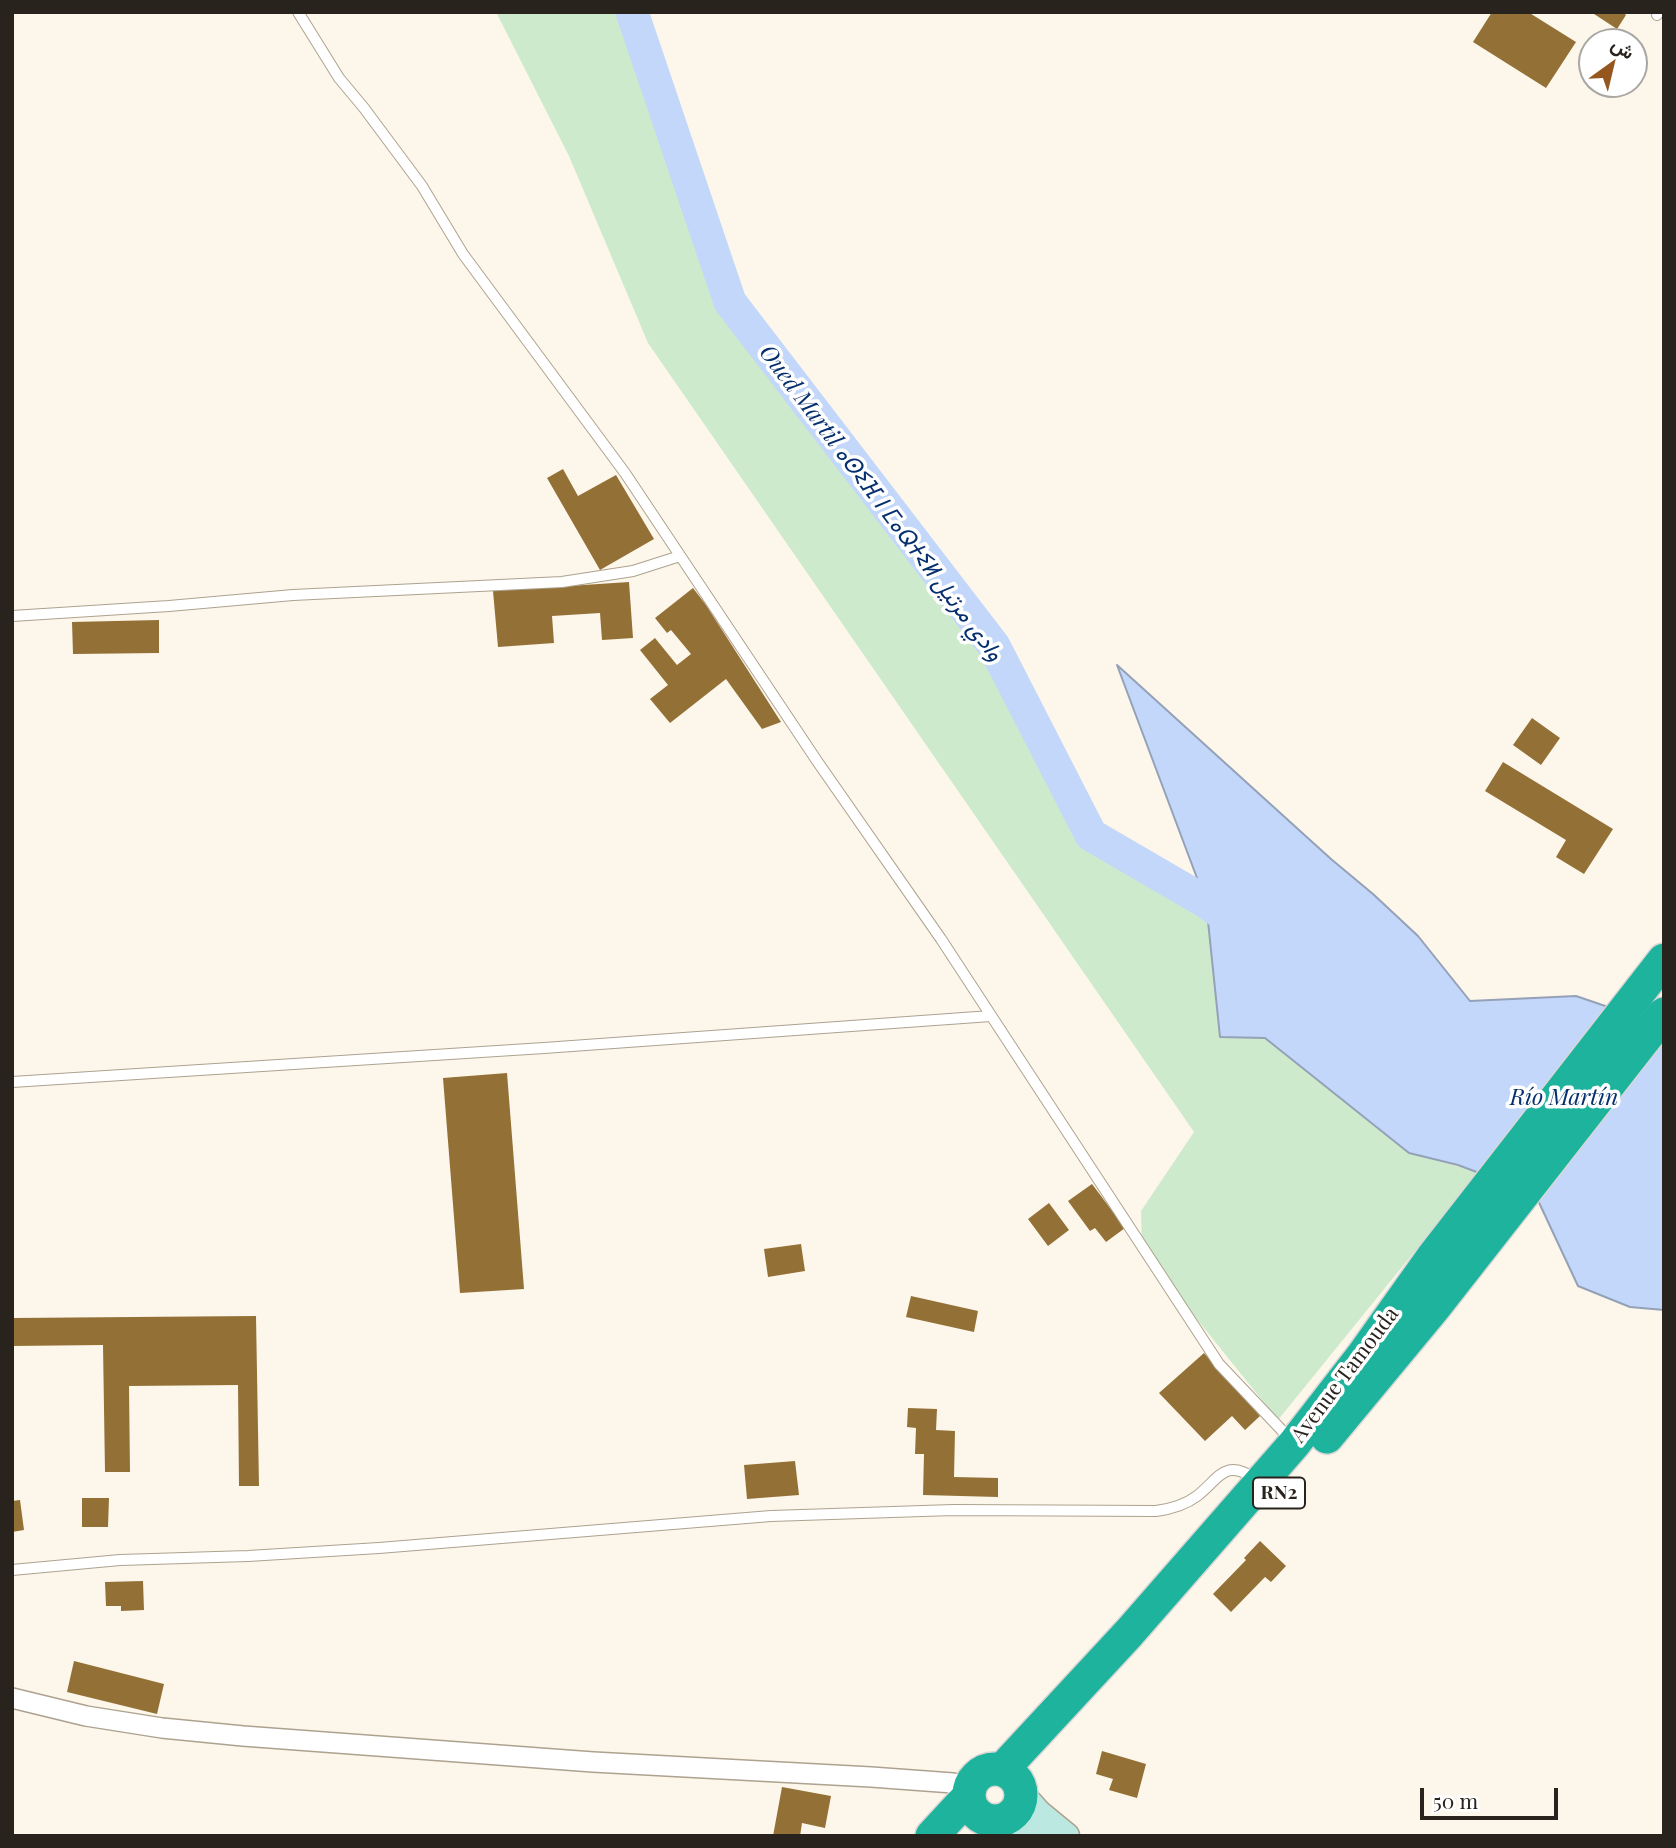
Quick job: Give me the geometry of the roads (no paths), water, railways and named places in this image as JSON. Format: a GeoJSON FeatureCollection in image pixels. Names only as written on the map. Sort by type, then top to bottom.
{"type":"FeatureCollection","features":[{"type":"Feature","properties":{"kind":"highway","name":"Avenue Tamouda"},"geometry":{"type":"LineString","coordinates":[[932,1836],[991,1800],[1089,1703],[1281,1492],[1379,1375],[1445,1266],[1664,960]]}},
{"type":"Feature","properties":{"kind":"highway","name":"Avenue Tamouda"},"geometry":{"type":"LineString","coordinates":[[991,1800],[1129,1633],[1294,1444],[1363,1355],[1445,1266],[1664,1014]]}},
{"type":"Feature","properties":{"kind":"street"},"geometry":{"type":"LineString","coordinates":[[12,1699],[86,1716],[162,1728],[593,1762],[991,1800],[1038,1813],[1066,1836]]}},
{"type":"Feature","properties":{"kind":"lane"},"geometry":{"type":"LineString","coordinates":[[298,12],[339,78],[365,108],[422,186],[463,254],[590,424],[680,556],[991,1016],[1219,1364],[1294,1444]]}},
{"type":"Feature","properties":{"kind":"lane"},"geometry":{"type":"LineString","coordinates":[[12,616],[305,594],[562,582],[633,571],[680,556]]}},
{"type":"Feature","properties":{"kind":"lane"},"geometry":{"type":"LineString","coordinates":[[12,1082],[991,1016]]}},
{"type":"Feature","properties":{"kind":"lane"},"geometry":{"type":"LineString","coordinates":[[12,1570],[120,1560],[379,1548],[771,1516],[953,1510],[1156,1511],[1186,1503],[1223,1472],[1239,1470],[1260,1481]]}},
{"type":"Feature","properties":{"kind":"water","name":"Río Martín"},"geometry":{"type":"Polygon","coordinates":[[[1117,665],[1418,936],[1470,1001],[1576,996],[1664,1026],[1664,1310],[1630,1307],[1578,1286],[1535,1194],[1458,1165],[1409,1153],[1265,1038],[1220,1037],[1206,902],[1117,665]]]}},
{"type":"Feature","properties":{"kind":"waterway","name":"Oued Martil ⴰⵙⵉⴼ ⵏ ⵎⴰⵕⵜⵉⵍ وادي مرتيل"},"geometry":{"type":"LineString","coordinates":[[632,12],[730,302],[994,646],[1091,835],[1206,902],[1243,929]]}}]}
